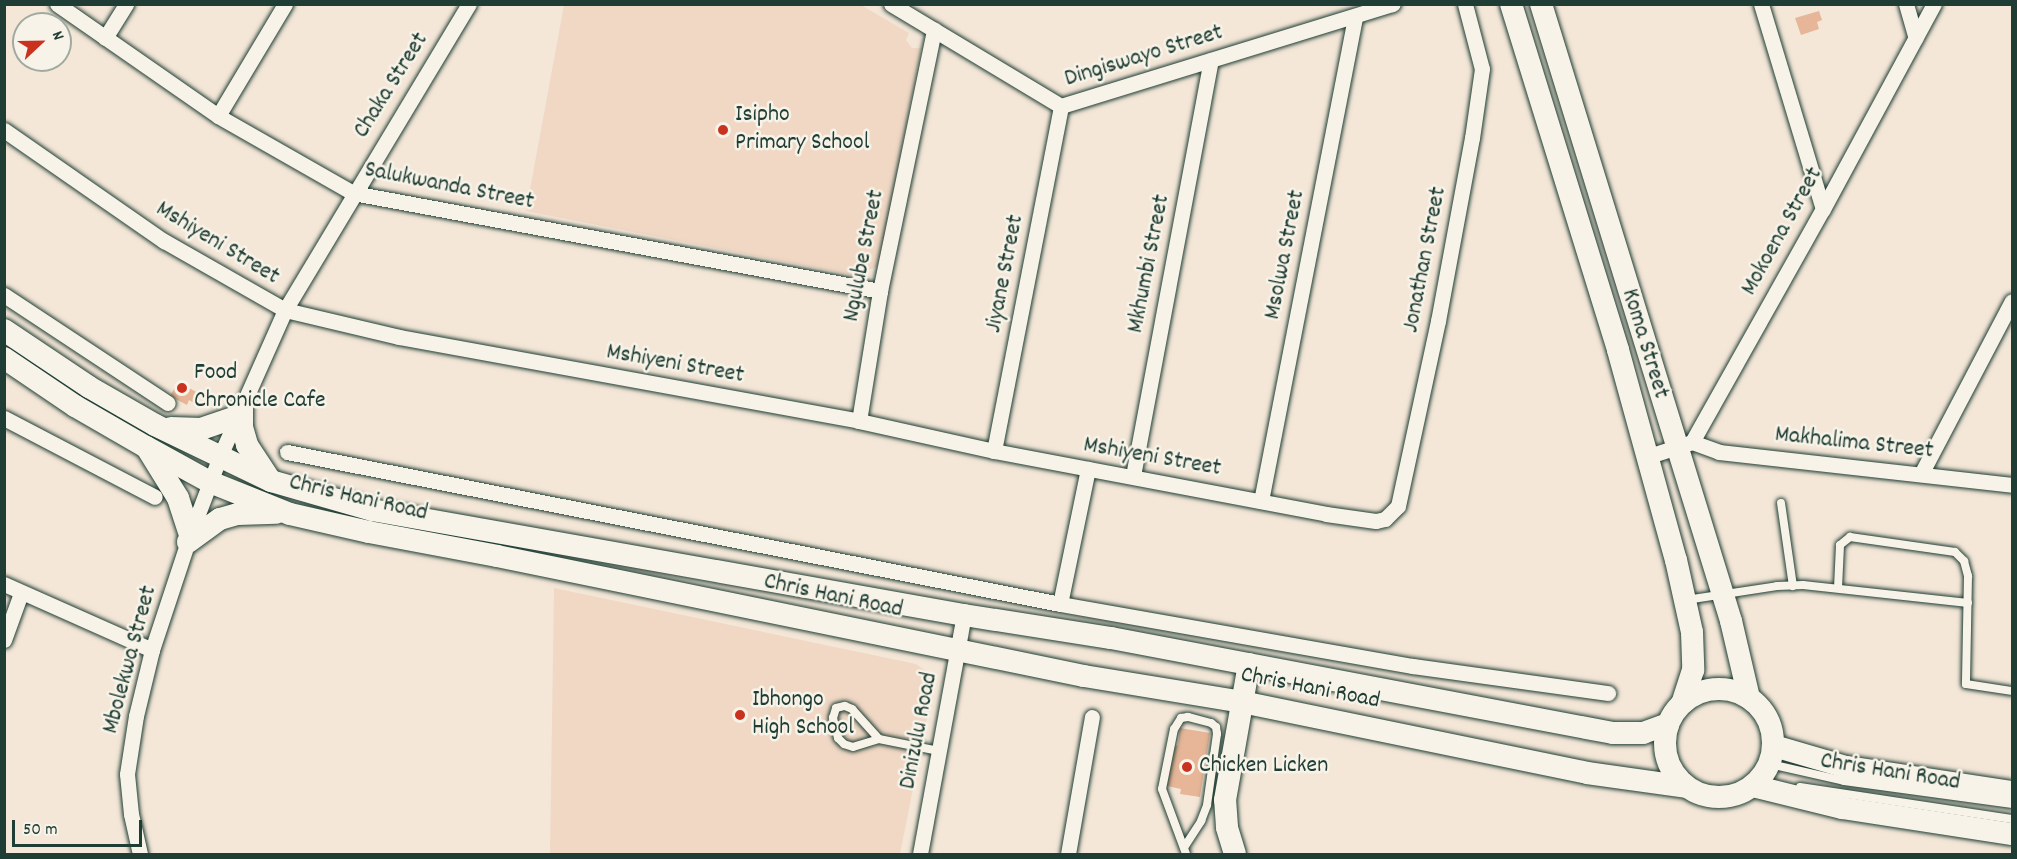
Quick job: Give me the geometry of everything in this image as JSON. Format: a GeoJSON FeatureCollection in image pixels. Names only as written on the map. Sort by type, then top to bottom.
{"type":"FeatureCollection","features":[{"type":"Feature","properties":{"kind":"main road","name":"Koma Street"},"geometry":{"type":"LineString","coordinates":[[1511,4],[1649,456],[1685,600],[1692,632],[1693,670],[1682,703]]}},
{"type":"Feature","properties":{"kind":"main road","name":"Koma Street"},"geometry":{"type":"LineString","coordinates":[[1542,4],[1685,444],[1749,698]]}},
{"type":"Feature","properties":{"kind":"main road","name":"Chris Hani Road"},"geometry":{"type":"LineString","coordinates":[[4,330],[89,387],[154,425],[271,481],[372,510],[964,615],[1111,638],[1613,733],[1643,733],[1668,724]]}},
{"type":"Feature","properties":{"kind":"main road","name":"Chris Hani Road"},"geometry":{"type":"LineString","coordinates":[[4,358],[75,405],[210,482],[290,514],[369,532],[1084,676],[1242,702],[1587,773],[1686,787]]}},
{"type":"Feature","properties":{"kind":"main road"},"geometry":{"type":"LineString","coordinates":[[154,425],[181,430],[201,429],[240,412],[247,445],[271,481]]}},
{"type":"Feature","properties":{"kind":"main road"},"geometry":{"type":"LineString","coordinates":[[146,447],[178,498],[189,539],[206,526],[238,514],[290,514]]}},
{"type":"Feature","properties":{"kind":"main road"},"geometry":{"type":"LineString","coordinates":[[1235,855],[1227,827],[1225,801],[1249,664]]}},
{"type":"Feature","properties":{"kind":"main road"},"geometry":{"type":"LineString","coordinates":[[1714,689],[1732,690],[1749,698],[1762,710],[1771,727],[1764,769],[1727,798],[1713,798],[1686,787],[1674,775],[1667,759],[1665,742],[1668,724],[1682,703],[1697,693],[1714,689]]}},
{"type":"Feature","properties":{"kind":"main road","name":"Chris Hani Road"},"geometry":{"type":"LineString","coordinates":[[1764,769],[1846,767],[2013,792]]}},
{"type":"Feature","properties":{"kind":"main road","name":"Chris Hani Road"},"geometry":{"type":"LineString","coordinates":[[1764,769],[1832,806]]}},
{"type":"Feature","properties":{"kind":"main road","name":"Chris Hani Road"},"geometry":{"type":"LineString","coordinates":[[1727,798],[1832,806],[2013,834]]}},
{"type":"Feature","properties":{"kind":"street","name":"Salukwanda Street"},"geometry":{"type":"LineString","coordinates":[[57,4],[218,116],[353,193],[880,291]]}},
{"type":"Feature","properties":{"kind":"street"},"geometry":{"type":"LineString","coordinates":[[105,38],[126,4]]}},
{"type":"Feature","properties":{"kind":"street"},"geometry":{"type":"LineString","coordinates":[[218,116],[285,4]]}},
{"type":"Feature","properties":{"kind":"street","name":"Chaka Street"},"geometry":{"type":"LineString","coordinates":[[210,482],[285,310],[353,193],[469,4]]}},
{"type":"Feature","properties":{"kind":"street","name":"Dingiswayo Street"},"geometry":{"type":"LineString","coordinates":[[891,4],[1061,106],[1393,4]]}},
{"type":"Feature","properties":{"kind":"street","name":"Jonathan Street"},"geometry":{"type":"LineString","coordinates":[[1385,519],[1398,506],[1418,418],[1478,101],[1482,69],[1465,4]]}},
{"type":"Feature","properties":{"kind":"street"},"geometry":{"type":"LineString","coordinates":[[1761,4],[1823,209]]}},
{"type":"Feature","properties":{"kind":"street"},"geometry":{"type":"LineString","coordinates":[[1906,4],[1916,38]]}},
{"type":"Feature","properties":{"kind":"street","name":"Mokoena Street"},"geometry":{"type":"LineString","coordinates":[[1685,444],[1823,209],[1934,4]]}},
{"type":"Feature","properties":{"kind":"street","name":"Msolwa Street"},"geometry":{"type":"LineString","coordinates":[[1261,501],[1355,17]]}},
{"type":"Feature","properties":{"kind":"street","name":"Ngulube Street"},"geometry":{"type":"LineString","coordinates":[[859,422],[880,291],[934,30]]}},
{"type":"Feature","properties":{"kind":"street","name":"Mkhumbi Street"},"geometry":{"type":"LineString","coordinates":[[1133,476],[1211,60]]}},
{"type":"Feature","properties":{"kind":"street","name":"Jiyane Street"},"geometry":{"type":"LineString","coordinates":[[994,451],[1061,106]]}},
{"type":"Feature","properties":{"kind":"street","name":"Mshiyeni Street"},"geometry":{"type":"LineString","coordinates":[[4,130],[165,241],[285,310],[399,337],[859,422],[1088,469],[1363,520],[1385,519]]}},
{"type":"Feature","properties":{"kind":"street"},"geometry":{"type":"LineString","coordinates":[[4,295],[168,403]]}},
{"type":"Feature","properties":{"kind":"street"},"geometry":{"type":"LineString","coordinates":[[1921,474],[2013,302]]}},
{"type":"Feature","properties":{"kind":"street"},"geometry":{"type":"LineString","coordinates":[[4,418],[155,498]]}},
{"type":"Feature","properties":{"kind":"street"},"geometry":{"type":"LineString","coordinates":[[1649,456],[1685,444]]}},
{"type":"Feature","properties":{"kind":"street","name":"Makhalima Street"},"geometry":{"type":"LineString","coordinates":[[1685,444],[1719,452],[2013,485]]}},
{"type":"Feature","properties":{"kind":"street","name":"Chris Hani Road"},"geometry":{"type":"LineString","coordinates":[[287,452],[1060,604],[1413,666],[1608,693]]}},
{"type":"Feature","properties":{"kind":"street"},"geometry":{"type":"LineString","coordinates":[[1060,604],[1088,469]]}},
{"type":"Feature","properties":{"kind":"street","name":"Mbolekwa Street"},"geometry":{"type":"LineString","coordinates":[[140,855],[131,814],[128,774],[136,716],[152,650],[210,482]]}},
{"type":"Feature","properties":{"kind":"street"},"geometry":{"type":"LineString","coordinates":[[4,584],[152,650]]}},
{"type":"Feature","properties":{"kind":"street"},"geometry":{"type":"LineString","coordinates":[[4,640],[21,593]]}},
{"type":"Feature","properties":{"kind":"street","name":"Dinizulu Road"},"geometry":{"type":"LineString","coordinates":[[920,855],[964,615]]}},
{"type":"Feature","properties":{"kind":"street"},"geometry":{"type":"LineString","coordinates":[[1068,855],[1092,717]]}},
{"type":"Feature","properties":{"kind":"lane"},"geometry":{"type":"LineString","coordinates":[[1781,503],[1792,586]]}},
{"type":"Feature","properties":{"kind":"lane"},"geometry":{"type":"LineString","coordinates":[[1838,588],[1840,545],[1850,537],[1955,552],[1961,555],[1967,568],[1966,684],[2013,691]]}},
{"type":"Feature","properties":{"kind":"lane"},"geometry":{"type":"LineString","coordinates":[[1685,600],[1792,586],[1838,588],[1968,603]]}},
{"type":"Feature","properties":{"kind":"lane"},"geometry":{"type":"LineString","coordinates":[[879,739],[852,709],[844,706],[836,708],[833,717],[838,738],[844,744],[852,747],[879,739],[939,751]]}},
{"type":"Feature","properties":{"kind":"lane"},"geometry":{"type":"LineString","coordinates":[[1188,717],[1211,723],[1216,727],[1217,734],[1207,805],[1186,850],[1162,789],[1174,729],[1181,718],[1188,717]]}},
{"type":"Feature","properties":{"kind":"lane","name":"Chris Hani Road"},"geometry":{"type":"LineString","coordinates":[[1764,769],[2013,804]]}},
{"type":"Feature","properties":{"kind":"lane","name":"Chris Hani Road"},"geometry":{"type":"LineString","coordinates":[[1764,769],[2013,819]]}},
{"type":"Feature","properties":{"kind":"shaded area","name":"Isipho Primary School"},"geometry":{"type":"Polygon","coordinates":[[[564,5],[861,5],[909,33],[906,40],[912,48],[921,48],[879,265],[857,276],[526,211],[564,5]]]}},
{"type":"Feature","properties":{"kind":"shaded area","name":"Ibhongo High School"},"geometry":{"type":"Polygon","coordinates":[[[554,588],[916,664],[926,671],[934,683],[900,854],[550,854],[554,588]]]}},
{"type":"Feature","properties":{"kind":"building"},"geometry":{"type":"Polygon","coordinates":[[[1819,11],[1822,20],[1817,22],[1819,29],[1801,35],[1795,18],[1819,11]]]}},
{"type":"Feature","properties":{"kind":"building","name":"Food Chronicle Cafe"},"geometry":{"type":"Polygon","coordinates":[[[178,382],[200,394],[194,403],[189,400],[187,405],[170,396],[178,382]]]}},
{"type":"Feature","properties":{"kind":"building","name":"Chicken Licken"},"geometry":{"type":"Polygon","coordinates":[[[1180,728],[1210,733],[1200,797],[1180,794],[1181,789],[1167,786],[1173,748],[1178,745],[1180,728]]]}},
{"type":"Feature","properties":{"kind":"place","name":"Isipho Primary School"},"geometry":{"type":"Point","coordinates":[723,130]}},
{"type":"Feature","properties":{"kind":"place","name":"Food Chronicle Cafe"},"geometry":{"type":"Point","coordinates":[182,388]}},
{"type":"Feature","properties":{"kind":"place","name":"Ibhongo High School"},"geometry":{"type":"Point","coordinates":[740,715]}},
{"type":"Feature","properties":{"kind":"place","name":"Chicken Licken"},"geometry":{"type":"Point","coordinates":[1187,767]}}]}
